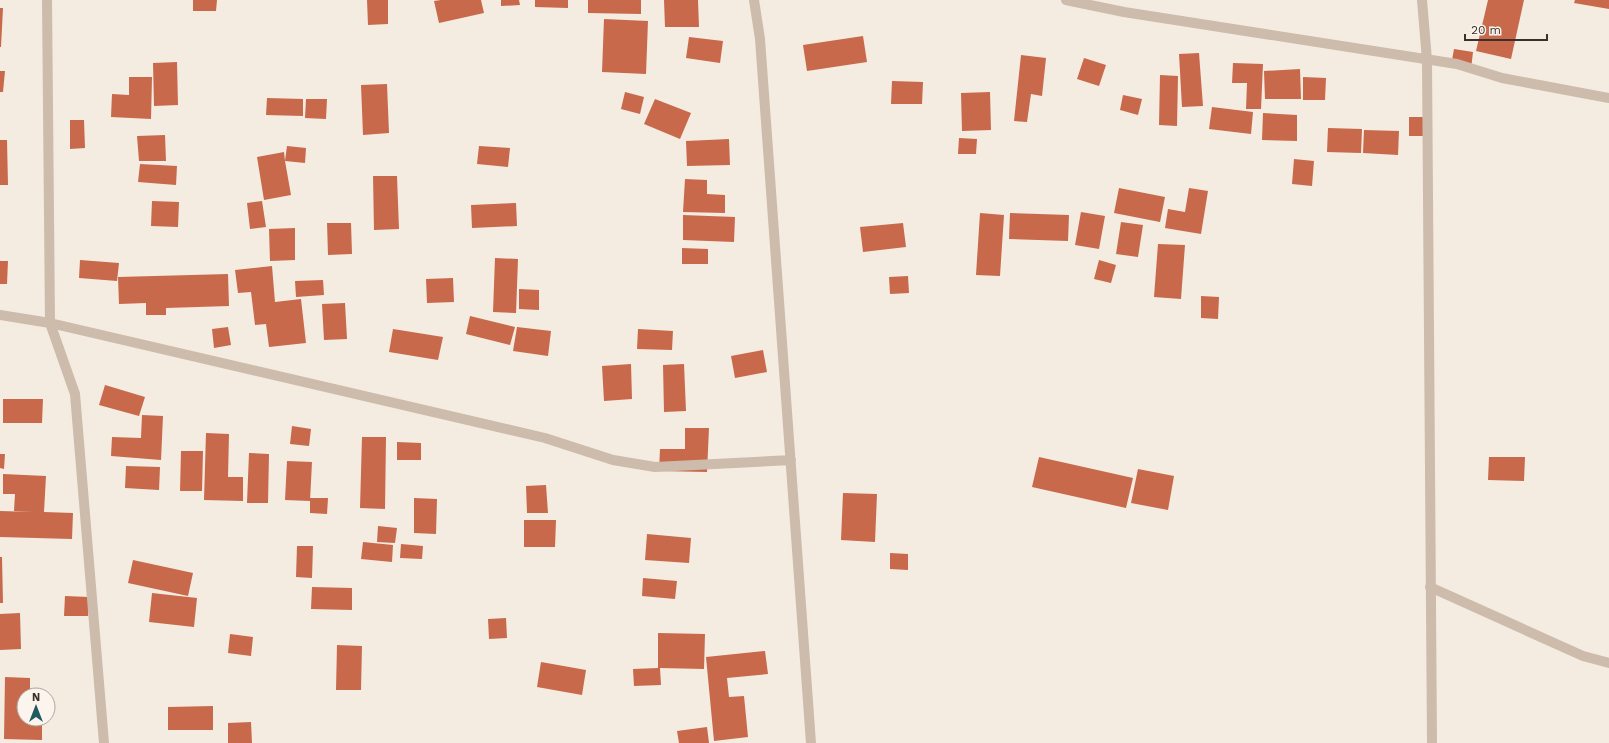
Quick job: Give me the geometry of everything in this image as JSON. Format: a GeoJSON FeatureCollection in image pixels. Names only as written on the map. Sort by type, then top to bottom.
{"type":"FeatureCollection","features":[{"type":"Feature","properties":{"kind":"street"},"geometry":{"type":"LineString","coordinates":[[47,0],[50,323],[74,394],[104,743]]}},
{"type":"Feature","properties":{"kind":"street"},"geometry":{"type":"LineString","coordinates":[[754,0],[760,39],[811,743]]}},
{"type":"Feature","properties":{"kind":"street"},"geometry":{"type":"LineString","coordinates":[[1066,0],[1124,12],[1457,64],[1502,78],[1609,98]]}},
{"type":"Feature","properties":{"kind":"street"},"geometry":{"type":"LineString","coordinates":[[1422,0],[1427,60],[1432,743]]}},
{"type":"Feature","properties":{"kind":"street"},"geometry":{"type":"LineString","coordinates":[[0,315],[50,323],[545,438],[620,461],[655,467],[791,460]]}},
{"type":"Feature","properties":{"kind":"street"},"geometry":{"type":"LineString","coordinates":[[1430,587],[1583,656],[1609,663]]}},
{"type":"Feature","properties":{"kind":"building"},"geometry":{"type":"Polygon","coordinates":[[[193,0],[217,0],[216,11],[193,11],[193,0]]]}},
{"type":"Feature","properties":{"kind":"building"},"geometry":{"type":"Polygon","coordinates":[[[367,0],[388,0],[388,24],[368,25],[367,0]]]}},
{"type":"Feature","properties":{"kind":"building"},"geometry":{"type":"Polygon","coordinates":[[[481,0],[484,13],[439,23],[434,1],[481,0]]]}},
{"type":"Feature","properties":{"kind":"building"},"geometry":{"type":"Polygon","coordinates":[[[501,0],[519,0],[520,5],[501,6],[501,0]]]}},
{"type":"Feature","properties":{"kind":"building"},"geometry":{"type":"Polygon","coordinates":[[[535,0],[568,0],[568,8],[535,7],[535,0]]]}},
{"type":"Feature","properties":{"kind":"building"},"geometry":{"type":"Polygon","coordinates":[[[588,0],[641,0],[641,14],[588,13],[588,0]]]}},
{"type":"Feature","properties":{"kind":"building"},"geometry":{"type":"Polygon","coordinates":[[[664,0],[698,0],[699,27],[665,27],[664,0]]]}},
{"type":"Feature","properties":{"kind":"building"},"geometry":{"type":"Polygon","coordinates":[[[1488,0],[1524,0],[1511,59],[1476,51],[1488,0]]]}},
{"type":"Feature","properties":{"kind":"building"},"geometry":{"type":"Polygon","coordinates":[[[1575,0],[1609,0],[1609,9],[1574,3],[1575,0]]]}},
{"type":"Feature","properties":{"kind":"building"},"geometry":{"type":"Polygon","coordinates":[[[0,8],[3,8],[1,47],[0,47],[0,8]]]}},
{"type":"Feature","properties":{"kind":"building"},"geometry":{"type":"Polygon","coordinates":[[[604,19],[648,21],[646,74],[602,72],[604,19]]]}},
{"type":"Feature","properties":{"kind":"building"},"geometry":{"type":"Polygon","coordinates":[[[863,36],[867,62],[807,71],[803,45],[863,36]]]}},
{"type":"Feature","properties":{"kind":"building"},"geometry":{"type":"Polygon","coordinates":[[[689,37],[723,41],[720,63],[686,58],[689,37]]]}},
{"type":"Feature","properties":{"kind":"building"},"geometry":{"type":"Polygon","coordinates":[[[1454,49],[1473,52],[1471,69],[1451,66],[1454,49]]]}},
{"type":"Feature","properties":{"kind":"building"},"geometry":{"type":"Polygon","coordinates":[[[1199,53],[1203,106],[1182,107],[1179,54],[1199,53]]]}},
{"type":"Feature","properties":{"kind":"building"},"geometry":{"type":"Polygon","coordinates":[[[1021,55],[1046,58],[1042,96],[1031,94],[1027,122],[1014,121],[1021,55]]]}},
{"type":"Feature","properties":{"kind":"building"},"geometry":{"type":"Polygon","coordinates":[[[1084,58],[1106,65],[1099,86],[1077,79],[1084,58]]]}},
{"type":"Feature","properties":{"kind":"building"},"geometry":{"type":"Polygon","coordinates":[[[177,62],[178,105],[154,106],[153,63],[177,62]]]}},
{"type":"Feature","properties":{"kind":"building"},"geometry":{"type":"Polygon","coordinates":[[[1233,63],[1263,64],[1261,109],[1246,109],[1247,83],[1232,83],[1233,63]]]}},
{"type":"Feature","properties":{"kind":"building"},"geometry":{"type":"Polygon","coordinates":[[[1300,69],[1301,99],[1265,99],[1264,71],[1300,69]]]}},
{"type":"Feature","properties":{"kind":"building"},"geometry":{"type":"Polygon","coordinates":[[[0,71],[5,71],[3,92],[0,92],[0,71]]]}},
{"type":"Feature","properties":{"kind":"building"},"geometry":{"type":"Polygon","coordinates":[[[1160,75],[1178,76],[1177,126],[1159,125],[1160,75]]]}},
{"type":"Feature","properties":{"kind":"building"},"geometry":{"type":"Polygon","coordinates":[[[129,77],[152,77],[151,119],[111,117],[112,94],[129,95],[129,77]]]}},
{"type":"Feature","properties":{"kind":"building"},"geometry":{"type":"Polygon","coordinates":[[[1303,77],[1326,78],[1325,100],[1303,100],[1303,77]]]}},
{"type":"Feature","properties":{"kind":"building"},"geometry":{"type":"Polygon","coordinates":[[[892,81],[923,82],[922,104],[891,104],[892,81]]]}},
{"type":"Feature","properties":{"kind":"building"},"geometry":{"type":"Polygon","coordinates":[[[387,84],[389,133],[363,135],[361,85],[387,84]]]}},
{"type":"Feature","properties":{"kind":"building"},"geometry":{"type":"Polygon","coordinates":[[[625,92],[644,97],[640,114],[621,109],[625,92]]]}},
{"type":"Feature","properties":{"kind":"building"},"geometry":{"type":"Polygon","coordinates":[[[990,92],[991,130],[962,131],[961,93],[990,92]]]}},
{"type":"Feature","properties":{"kind":"building"},"geometry":{"type":"Polygon","coordinates":[[[1123,95],[1142,99],[1138,115],[1120,110],[1123,95]]]}},
{"type":"Feature","properties":{"kind":"building"},"geometry":{"type":"Polygon","coordinates":[[[267,98],[303,99],[303,116],[266,115],[267,98]]]}},
{"type":"Feature","properties":{"kind":"building"},"geometry":{"type":"Polygon","coordinates":[[[306,99],[327,99],[326,119],[305,118],[306,99]]]}},
{"type":"Feature","properties":{"kind":"building"},"geometry":{"type":"Polygon","coordinates":[[[655,99],[691,113],[680,139],[644,124],[655,99]]]}},
{"type":"Feature","properties":{"kind":"building"},"geometry":{"type":"Polygon","coordinates":[[[1212,107],[1253,112],[1251,134],[1209,129],[1212,107]]]}},
{"type":"Feature","properties":{"kind":"building"},"geometry":{"type":"Polygon","coordinates":[[[1263,113],[1297,115],[1297,141],[1262,140],[1263,113]]]}},
{"type":"Feature","properties":{"kind":"building"},"geometry":{"type":"Polygon","coordinates":[[[1409,117],[1430,117],[1430,136],[1409,136],[1409,117]]]}},
{"type":"Feature","properties":{"kind":"building"},"geometry":{"type":"Polygon","coordinates":[[[70,120],[84,120],[85,148],[70,149],[70,120]]]}},
{"type":"Feature","properties":{"kind":"building"},"geometry":{"type":"Polygon","coordinates":[[[1328,128],[1362,129],[1361,153],[1327,152],[1328,128]]]}},
{"type":"Feature","properties":{"kind":"building"},"geometry":{"type":"Polygon","coordinates":[[[1364,130],[1399,131],[1398,155],[1363,153],[1364,130]]]}},
{"type":"Feature","properties":{"kind":"building"},"geometry":{"type":"Polygon","coordinates":[[[165,135],[166,161],[139,161],[137,136],[165,135]]]}},
{"type":"Feature","properties":{"kind":"building"},"geometry":{"type":"Polygon","coordinates":[[[959,138],[977,139],[976,154],[958,154],[959,138]]]}},
{"type":"Feature","properties":{"kind":"building"},"geometry":{"type":"Polygon","coordinates":[[[729,139],[730,165],[687,166],[686,141],[729,139]]]}},
{"type":"Feature","properties":{"kind":"building"},"geometry":{"type":"Polygon","coordinates":[[[0,140],[7,140],[8,185],[0,185],[0,140]]]}},
{"type":"Feature","properties":{"kind":"building"},"geometry":{"type":"Polygon","coordinates":[[[287,146],[306,148],[305,163],[285,161],[287,146]]]}},
{"type":"Feature","properties":{"kind":"building"},"geometry":{"type":"Polygon","coordinates":[[[479,146],[510,148],[508,167],[477,164],[479,146]]]}},
{"type":"Feature","properties":{"kind":"building"},"geometry":{"type":"Polygon","coordinates":[[[284,152],[291,195],[264,200],[257,157],[284,152]]]}},
{"type":"Feature","properties":{"kind":"building"},"geometry":{"type":"Polygon","coordinates":[[[1294,159],[1314,161],[1312,186],[1292,184],[1294,159]]]}},
{"type":"Feature","properties":{"kind":"building"},"geometry":{"type":"Polygon","coordinates":[[[140,164],[177,166],[176,185],[138,182],[140,164]]]}},
{"type":"Feature","properties":{"kind":"building"},"geometry":{"type":"Polygon","coordinates":[[[373,176],[397,176],[399,229],[374,230],[373,176]]]}},
{"type":"Feature","properties":{"kind":"building"},"geometry":{"type":"Polygon","coordinates":[[[685,179],[707,180],[707,194],[725,195],[725,213],[683,212],[685,179]]]}},
{"type":"Feature","properties":{"kind":"building"},"geometry":{"type":"Polygon","coordinates":[[[1119,188],[1165,197],[1160,222],[1114,213],[1119,188]]]}},
{"type":"Feature","properties":{"kind":"building"},"geometry":{"type":"Polygon","coordinates":[[[1189,188],[1208,191],[1201,234],[1165,228],[1168,209],[1185,212],[1189,188]]]}},
{"type":"Feature","properties":{"kind":"building"},"geometry":{"type":"Polygon","coordinates":[[[152,201],[179,202],[178,227],[151,226],[152,201]]]}},
{"type":"Feature","properties":{"kind":"building"},"geometry":{"type":"Polygon","coordinates":[[[262,201],[266,227],[250,229],[247,203],[262,201]]]}},
{"type":"Feature","properties":{"kind":"building"},"geometry":{"type":"Polygon","coordinates":[[[516,203],[517,226],[472,228],[471,205],[516,203]]]}},
{"type":"Feature","properties":{"kind":"building"},"geometry":{"type":"Polygon","coordinates":[[[1081,212],[1105,216],[1099,249],[1075,245],[1081,212]]]}},
{"type":"Feature","properties":{"kind":"building"},"geometry":{"type":"Polygon","coordinates":[[[980,213],[1004,215],[1000,276],[976,275],[980,213]]]}},
{"type":"Feature","properties":{"kind":"building"},"geometry":{"type":"Polygon","coordinates":[[[1010,213],[1069,215],[1068,241],[1009,239],[1010,213]]]}},
{"type":"Feature","properties":{"kind":"building"},"geometry":{"type":"Polygon","coordinates":[[[683,215],[735,217],[734,242],[683,240],[683,215]]]}},
{"type":"Feature","properties":{"kind":"building"},"geometry":{"type":"Polygon","coordinates":[[[1121,222],[1143,225],[1138,257],[1116,254],[1121,222]]]}},
{"type":"Feature","properties":{"kind":"building"},"geometry":{"type":"Polygon","coordinates":[[[327,223],[351,223],[352,254],[328,255],[327,223]]]}},
{"type":"Feature","properties":{"kind":"building"},"geometry":{"type":"Polygon","coordinates":[[[903,223],[906,247],[863,252],[860,227],[903,223]]]}},
{"type":"Feature","properties":{"kind":"building"},"geometry":{"type":"Polygon","coordinates":[[[295,228],[295,260],[270,261],[269,229],[295,228]]]}},
{"type":"Feature","properties":{"kind":"building"},"geometry":{"type":"Polygon","coordinates":[[[1158,244],[1185,245],[1181,299],[1154,297],[1158,244]]]}},
{"type":"Feature","properties":{"kind":"building"},"geometry":{"type":"Polygon","coordinates":[[[682,248],[708,249],[708,264],[682,264],[682,248]]]}},
{"type":"Feature","properties":{"kind":"building"},"geometry":{"type":"Polygon","coordinates":[[[495,258],[518,259],[516,313],[493,312],[495,258]]]}},
{"type":"Feature","properties":{"kind":"building"},"geometry":{"type":"Polygon","coordinates":[[[80,260],[119,263],[117,281],[79,278],[80,260]]]}},
{"type":"Feature","properties":{"kind":"building"},"geometry":{"type":"Polygon","coordinates":[[[1099,260],[1116,265],[1111,283],[1094,279],[1099,260]]]}},
{"type":"Feature","properties":{"kind":"building"},"geometry":{"type":"Polygon","coordinates":[[[0,261],[8,261],[7,284],[0,284],[0,261]]]}},
{"type":"Feature","properties":{"kind":"building"},"geometry":{"type":"Polygon","coordinates":[[[272,266],[275,302],[301,299],[306,343],[269,347],[266,324],[255,325],[251,292],[238,293],[235,270],[272,266]]]}},
{"type":"Feature","properties":{"kind":"building"},"geometry":{"type":"Polygon","coordinates":[[[228,274],[229,306],[166,308],[166,315],[146,315],[146,303],[119,304],[118,277],[228,274]]]}},
{"type":"Feature","properties":{"kind":"building"},"geometry":{"type":"Polygon","coordinates":[[[908,276],[909,293],[890,294],[889,277],[908,276]]]}},
{"type":"Feature","properties":{"kind":"building"},"geometry":{"type":"Polygon","coordinates":[[[453,278],[454,302],[427,303],[426,279],[453,278]]]}},
{"type":"Feature","properties":{"kind":"building"},"geometry":{"type":"Polygon","coordinates":[[[323,280],[324,295],[296,297],[295,281],[323,280]]]}},
{"type":"Feature","properties":{"kind":"building"},"geometry":{"type":"Polygon","coordinates":[[[519,289],[539,290],[539,310],[519,309],[519,289]]]}},
{"type":"Feature","properties":{"kind":"building"},"geometry":{"type":"Polygon","coordinates":[[[1201,296],[1219,297],[1218,319],[1201,318],[1201,296]]]}},
{"type":"Feature","properties":{"kind":"building"},"geometry":{"type":"Polygon","coordinates":[[[345,303],[347,339],[324,340],[322,304],[345,303]]]}},
{"type":"Feature","properties":{"kind":"building"},"geometry":{"type":"Polygon","coordinates":[[[470,316],[515,327],[510,345],[466,334],[470,316]]]}},
{"type":"Feature","properties":{"kind":"building"},"geometry":{"type":"Polygon","coordinates":[[[228,327],[231,345],[214,348],[212,329],[228,327]]]}},
{"type":"Feature","properties":{"kind":"building"},"geometry":{"type":"Polygon","coordinates":[[[517,327],[551,331],[548,356],[513,351],[517,327]]]}},
{"type":"Feature","properties":{"kind":"building"},"geometry":{"type":"Polygon","coordinates":[[[393,329],[443,337],[438,360],[389,352],[393,329]]]}},
{"type":"Feature","properties":{"kind":"building"},"geometry":{"type":"Polygon","coordinates":[[[638,329],[673,331],[672,350],[637,349],[638,329]]]}},
{"type":"Feature","properties":{"kind":"building"},"geometry":{"type":"Polygon","coordinates":[[[763,350],[767,372],[735,378],[731,356],[763,350]]]}},
{"type":"Feature","properties":{"kind":"building"},"geometry":{"type":"Polygon","coordinates":[[[631,364],[632,399],[604,401],[602,366],[631,364]]]}},
{"type":"Feature","properties":{"kind":"building"},"geometry":{"type":"Polygon","coordinates":[[[684,364],[686,411],[664,412],[663,365],[684,364]]]}},
{"type":"Feature","properties":{"kind":"building"},"geometry":{"type":"Polygon","coordinates":[[[105,385],[145,397],[139,416],[99,405],[105,385]]]}},
{"type":"Feature","properties":{"kind":"building"},"geometry":{"type":"Polygon","coordinates":[[[3,399],[43,399],[42,423],[3,423],[3,399]]]}},
{"type":"Feature","properties":{"kind":"building"},"geometry":{"type":"Polygon","coordinates":[[[142,415],[163,416],[161,460],[111,456],[112,437],[141,438],[142,415]]]}},
{"type":"Feature","properties":{"kind":"building"},"geometry":{"type":"Polygon","coordinates":[[[292,426],[311,429],[309,446],[290,444],[292,426]]]}},
{"type":"Feature","properties":{"kind":"building"},"geometry":{"type":"Polygon","coordinates":[[[685,428],[709,428],[707,472],[659,471],[660,449],[685,449],[685,428]]]}},
{"type":"Feature","properties":{"kind":"building"},"geometry":{"type":"Polygon","coordinates":[[[206,433],[229,434],[228,477],[243,477],[243,501],[204,500],[206,433]]]}},
{"type":"Feature","properties":{"kind":"building"},"geometry":{"type":"Polygon","coordinates":[[[362,437],[386,437],[385,509],[360,508],[362,437]]]}},
{"type":"Feature","properties":{"kind":"building"},"geometry":{"type":"Polygon","coordinates":[[[397,442],[421,443],[421,460],[397,460],[397,442]]]}},
{"type":"Feature","properties":{"kind":"building"},"geometry":{"type":"Polygon","coordinates":[[[181,451],[203,451],[202,491],[180,491],[181,451]]]}},
{"type":"Feature","properties":{"kind":"building"},"geometry":{"type":"Polygon","coordinates":[[[249,453],[269,454],[268,503],[247,503],[249,453]]]}},
{"type":"Feature","properties":{"kind":"building"},"geometry":{"type":"Polygon","coordinates":[[[0,454],[5,454],[4,469],[0,468],[0,454]]]}},
{"type":"Feature","properties":{"kind":"building"},"geometry":{"type":"Polygon","coordinates":[[[1039,457],[1133,478],[1126,508],[1032,487],[1039,457]]]}},
{"type":"Feature","properties":{"kind":"building"},"geometry":{"type":"Polygon","coordinates":[[[1489,457],[1525,457],[1524,481],[1488,480],[1489,457]]]}},
{"type":"Feature","properties":{"kind":"building"},"geometry":{"type":"Polygon","coordinates":[[[287,461],[312,462],[310,501],[285,500],[287,461]]]}},
{"type":"Feature","properties":{"kind":"building"},"geometry":{"type":"Polygon","coordinates":[[[126,466],[160,467],[159,490],[125,488],[126,466]]]}},
{"type":"Feature","properties":{"kind":"building"},"geometry":{"type":"Polygon","coordinates":[[[1138,469],[1174,476],[1168,510],[1131,503],[1138,469]]]}},
{"type":"Feature","properties":{"kind":"building"},"geometry":{"type":"Polygon","coordinates":[[[3,474],[46,476],[44,512],[73,513],[72,539],[0,537],[0,511],[34,512],[14,511],[15,494],[3,494],[3,474]]]}},
{"type":"Feature","properties":{"kind":"building"},"geometry":{"type":"Polygon","coordinates":[[[546,485],[548,513],[527,513],[526,486],[546,485]]]}},
{"type":"Feature","properties":{"kind":"building"},"geometry":{"type":"Polygon","coordinates":[[[843,493],[877,494],[875,542],[841,540],[843,493]]]}},
{"type":"Feature","properties":{"kind":"building"},"geometry":{"type":"Polygon","coordinates":[[[310,498],[328,498],[327,514],[310,513],[310,498]]]}},
{"type":"Feature","properties":{"kind":"building"},"geometry":{"type":"Polygon","coordinates":[[[414,498],[437,499],[436,534],[414,533],[414,498]]]}},
{"type":"Feature","properties":{"kind":"building"},"geometry":{"type":"Polygon","coordinates":[[[524,520],[556,520],[555,547],[524,547],[524,520]]]}},
{"type":"Feature","properties":{"kind":"building"},"geometry":{"type":"Polygon","coordinates":[[[378,526],[397,528],[395,543],[377,542],[378,526]]]}},
{"type":"Feature","properties":{"kind":"building"},"geometry":{"type":"Polygon","coordinates":[[[647,534],[691,538],[689,563],[645,560],[647,534]]]}},
{"type":"Feature","properties":{"kind":"building"},"geometry":{"type":"Polygon","coordinates":[[[363,542],[393,545],[392,562],[361,559],[363,542]]]}},
{"type":"Feature","properties":{"kind":"building"},"geometry":{"type":"Polygon","coordinates":[[[401,544],[423,546],[422,559],[400,558],[401,544]]]}},
{"type":"Feature","properties":{"kind":"building"},"geometry":{"type":"Polygon","coordinates":[[[297,546],[313,546],[312,578],[296,577],[297,546]]]}},
{"type":"Feature","properties":{"kind":"building"},"geometry":{"type":"Polygon","coordinates":[[[890,553],[908,554],[908,570],[890,569],[890,553]]]}},
{"type":"Feature","properties":{"kind":"building"},"geometry":{"type":"Polygon","coordinates":[[[0,557],[2,557],[3,603],[0,603],[0,557]]]}},
{"type":"Feature","properties":{"kind":"building"},"geometry":{"type":"Polygon","coordinates":[[[133,560],[193,573],[188,596],[128,583],[133,560]]]}},
{"type":"Feature","properties":{"kind":"building"},"geometry":{"type":"Polygon","coordinates":[[[643,578],[677,581],[675,599],[642,596],[643,578]]]}},
{"type":"Feature","properties":{"kind":"building"},"geometry":{"type":"Polygon","coordinates":[[[312,587],[352,588],[352,610],[311,609],[312,587]]]}},
{"type":"Feature","properties":{"kind":"building"},"geometry":{"type":"Polygon","coordinates":[[[152,593],[197,598],[194,627],[149,622],[152,593]]]}},
{"type":"Feature","properties":{"kind":"building"},"geometry":{"type":"Polygon","coordinates":[[[65,596],[89,597],[88,616],[64,616],[65,596]]]}},
{"type":"Feature","properties":{"kind":"building"},"geometry":{"type":"Polygon","coordinates":[[[20,613],[21,649],[0,650],[0,614],[20,613]]]}},
{"type":"Feature","properties":{"kind":"building"},"geometry":{"type":"Polygon","coordinates":[[[506,618],[507,638],[489,639],[488,619],[506,618]]]}},
{"type":"Feature","properties":{"kind":"building"},"geometry":{"type":"Polygon","coordinates":[[[658,633],[705,634],[704,669],[660,668],[661,685],[634,686],[633,669],[658,668],[658,633]]]}},
{"type":"Feature","properties":{"kind":"building"},"geometry":{"type":"Polygon","coordinates":[[[230,634],[253,637],[251,656],[228,653],[230,634]]]}},
{"type":"Feature","properties":{"kind":"building"},"geometry":{"type":"Polygon","coordinates":[[[337,645],[362,646],[361,690],[336,690],[337,645]]]}},
{"type":"Feature","properties":{"kind":"building"},"geometry":{"type":"Polygon","coordinates":[[[765,651],[768,674],[727,678],[729,697],[744,696],[748,737],[714,741],[706,657],[765,651]]]}},
{"type":"Feature","properties":{"kind":"building"},"geometry":{"type":"Polygon","coordinates":[[[541,662],[586,670],[582,695],[537,687],[541,662]]]}},
{"type":"Feature","properties":{"kind":"building"},"geometry":{"type":"Polygon","coordinates":[[[5,677],[30,678],[30,687],[16,687],[16,727],[42,727],[42,740],[4,739],[5,677]]]}},
{"type":"Feature","properties":{"kind":"building"},"geometry":{"type":"Polygon","coordinates":[[[213,706],[213,730],[168,730],[168,707],[213,706]]]}},
{"type":"Feature","properties":{"kind":"building"},"geometry":{"type":"Polygon","coordinates":[[[251,722],[252,743],[228,743],[228,723],[251,722]]]}},
{"type":"Feature","properties":{"kind":"building"},"geometry":{"type":"Polygon","coordinates":[[[707,727],[709,743],[679,743],[677,731],[707,727]]]}}]}
